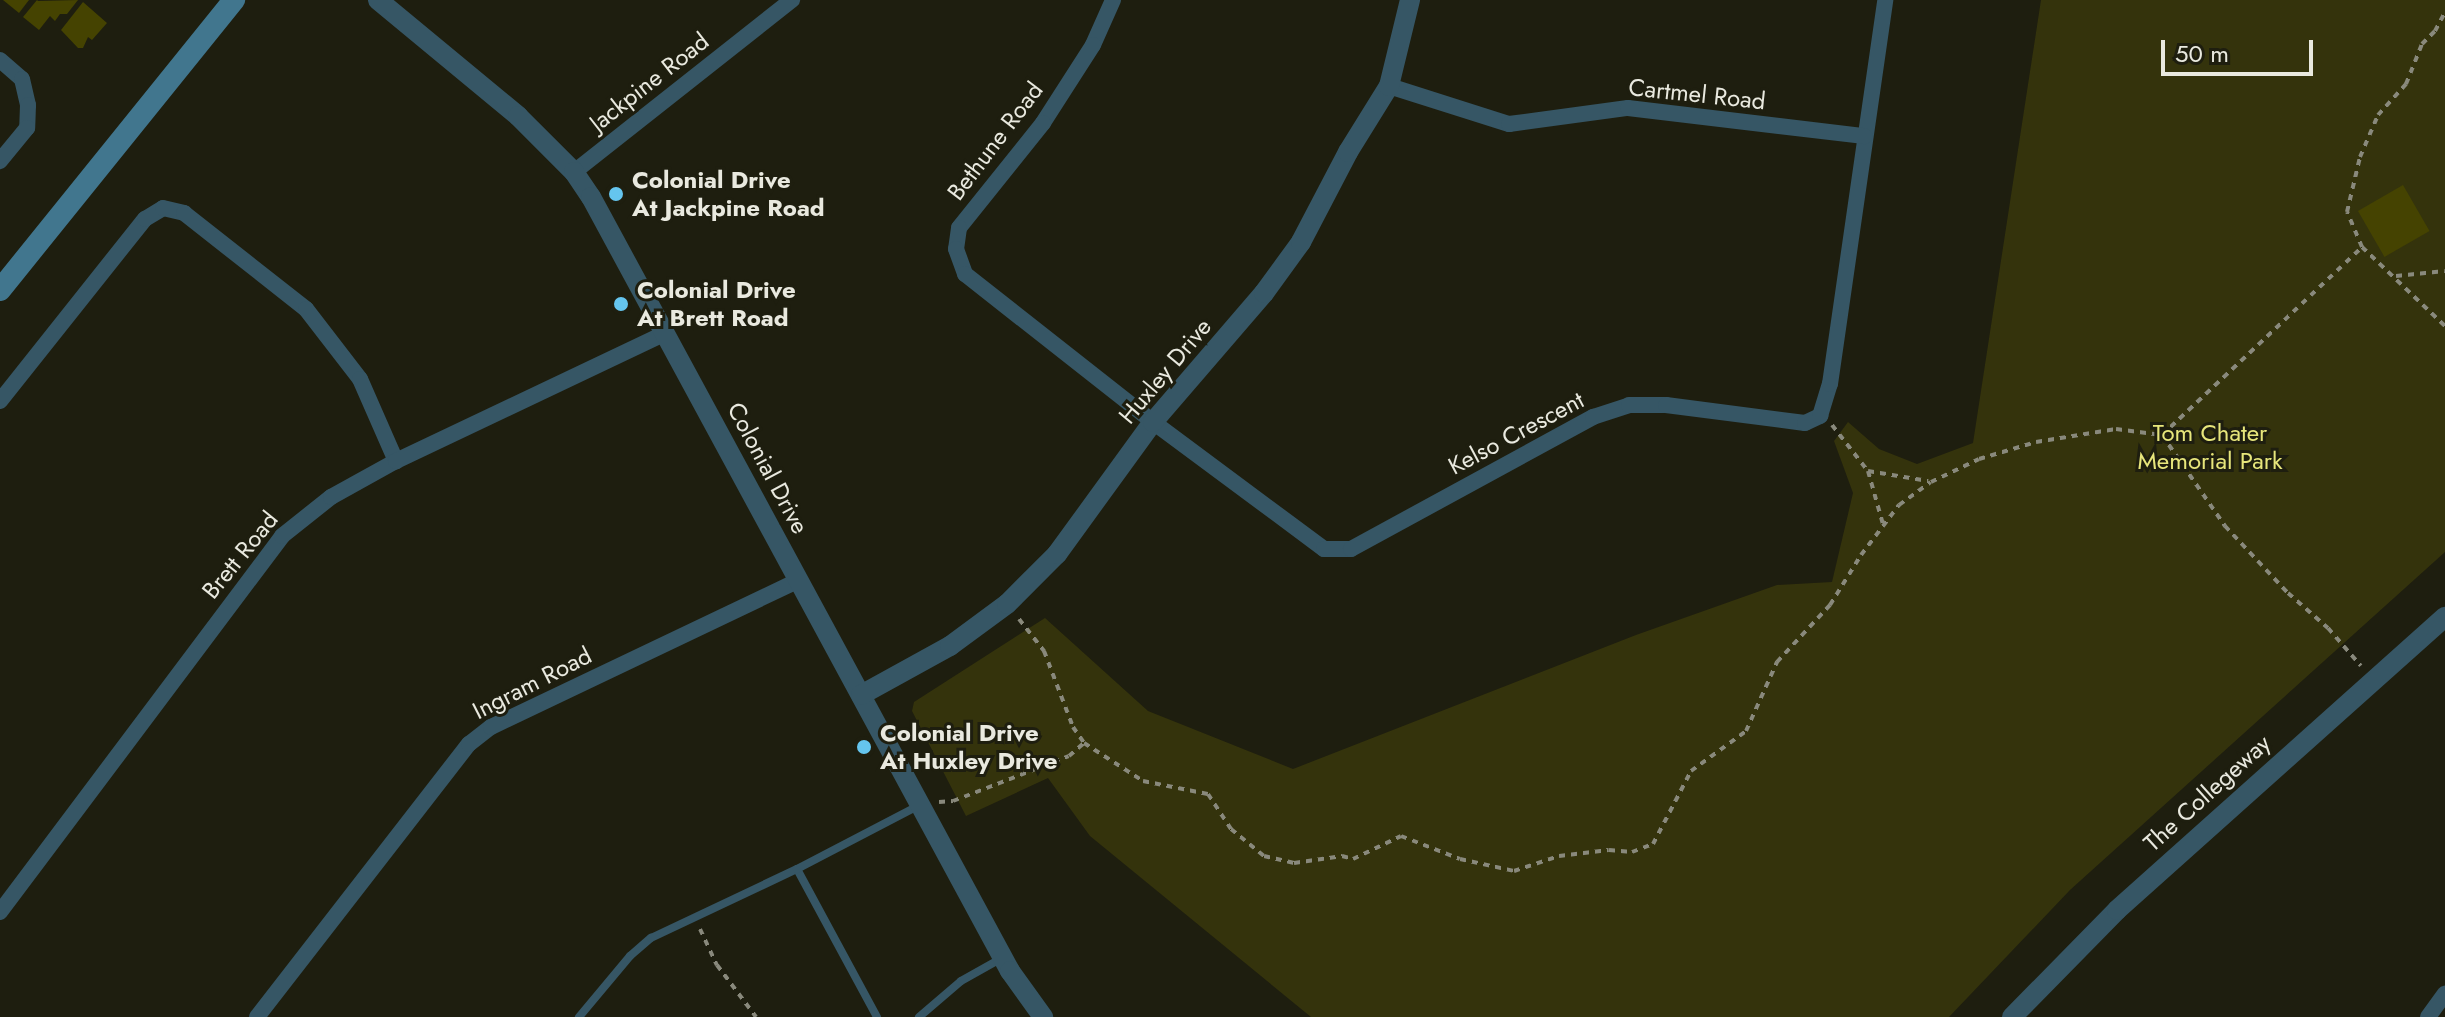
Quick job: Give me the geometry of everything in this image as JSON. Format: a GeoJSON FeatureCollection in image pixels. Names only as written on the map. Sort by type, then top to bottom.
{"type":"FeatureCollection","features":[{"type":"Feature","properties":{"kind":"main road"},"geometry":{"type":"LineString","coordinates":[[0,290],[234,0]]}},
{"type":"Feature","properties":{"kind":"street","name":"Colonial Drive"},"geometry":{"type":"LineString","coordinates":[[378,0],[518,116],[574,172],[607,223],[1002,957],[1043,1017]]}},
{"type":"Feature","properties":{"kind":"street","name":"Jackpine Road"},"geometry":{"type":"LineString","coordinates":[[574,172],[792,0]]}},
{"type":"Feature","properties":{"kind":"street","name":"Bethune Road"},"geometry":{"type":"LineString","coordinates":[[1113,0],[1093,45],[1043,123],[959,228],[956,249],[965,274],[1153,422]]}},
{"type":"Feature","properties":{"kind":"street","name":"Huxley Drive"},"geometry":{"type":"LineString","coordinates":[[861,695],[950,646],[1007,604],[1057,554],[1153,422],[1264,293],[1301,242],[1348,152],[1389,86],[1410,0]]}},
{"type":"Feature","properties":{"kind":"street"},"geometry":{"type":"LineString","coordinates":[[1820,416],[1830,384],[1885,0]]}},
{"type":"Feature","properties":{"kind":"street"},"geometry":{"type":"LineString","coordinates":[[0,60],[22,79],[28,105],[27,128],[0,161]]}},
{"type":"Feature","properties":{"kind":"street","name":"Cartmel Road"},"geometry":{"type":"LineString","coordinates":[[1389,86],[1509,124],[1628,108],[1864,136]]}},
{"type":"Feature","properties":{"kind":"street"},"geometry":{"type":"LineString","coordinates":[[0,401],[145,219],[163,208],[184,213],[306,309],[360,379],[396,461]]}},
{"type":"Feature","properties":{"kind":"street","name":"Brett Road"},"geometry":{"type":"LineString","coordinates":[[0,912],[282,536],[331,497],[396,461],[666,333]]}},
{"type":"Feature","properties":{"kind":"street","name":"Kelso Crescent"},"geometry":{"type":"LineString","coordinates":[[1153,422],[1324,549],[1351,549],[1593,417],[1629,405],[1666,405],[1805,423],[1820,416]]}},
{"type":"Feature","properties":{"kind":"street","name":"Ingram Road"},"geometry":{"type":"LineString","coordinates":[[257,1017],[469,744],[491,727],[799,580]]}},
{"type":"Feature","properties":{"kind":"street","name":"The Collegeway"},"geometry":{"type":"LineString","coordinates":[[2012,1017],[2117,910],[2445,617]]}},
{"type":"Feature","properties":{"kind":"street"},"geometry":{"type":"LineString","coordinates":[[2428,1017],[2445,994]]}},
{"type":"Feature","properties":{"kind":"lane"},"geometry":{"type":"LineString","coordinates":[[579,1017],[630,956],[651,938],[797,869],[920,805]]}},
{"type":"Feature","properties":{"kind":"lane"},"geometry":{"type":"LineString","coordinates":[[797,869],[877,1017]]}},
{"type":"Feature","properties":{"kind":"lane"},"geometry":{"type":"LineString","coordinates":[[919,1017],[961,981],[1002,957]]}},
{"type":"Feature","properties":{"kind":"path"},"geometry":{"type":"LineString","coordinates":[[2445,12],[2435,31],[2422,44],[2406,84],[2378,115],[2360,157],[2347,212],[2362,247],[2445,326]]}},
{"type":"Feature","properties":{"kind":"path"},"geometry":{"type":"LineString","coordinates":[[2162,435],[2362,247]]}},
{"type":"Feature","properties":{"kind":"path"},"geometry":{"type":"LineString","coordinates":[[2395,276],[2445,271]]}},
{"type":"Feature","properties":{"kind":"path"},"geometry":{"type":"LineString","coordinates":[[1820,416],[1840,431],[1868,471],[1884,528]]}},
{"type":"Feature","properties":{"kind":"path"},"geometry":{"type":"LineString","coordinates":[[1007,604],[1044,651],[1073,727],[1084,743],[1143,781],[1208,794],[1231,829],[1264,856],[1294,863],[1342,856],[1353,859],[1401,836],[1460,859],[1514,871],[1559,856],[1609,850],[1632,852],[1653,844],[1691,771],[1746,731],[1777,662],[1830,605],[1861,555],[1899,505],[1931,482],[1979,459],[2036,442],[2116,429],[2162,435],[2225,526],[2288,593],[2328,628],[2372,679]]}},
{"type":"Feature","properties":{"kind":"path"},"geometry":{"type":"LineString","coordinates":[[1868,471],[1901,480],[1931,482]]}},
{"type":"Feature","properties":{"kind":"path"},"geometry":{"type":"LineString","coordinates":[[920,805],[953,801],[1069,756],[1084,743]]}},
{"type":"Feature","properties":{"kind":"path"},"geometry":{"type":"LineString","coordinates":[[694,916],[717,965],[756,1017]]}},
{"type":"Feature","properties":{"kind":"green space","name":"Tom Chater Memorial Park"},"geometry":{"type":"Polygon","coordinates":[[[2041,0],[2445,0],[2445,552],[2070,890],[1949,1017],[1311,1017],[1090,836],[1048,778],[966,816],[912,711],[914,702],[1045,618],[1148,711],[1293,769],[1636,635],[1777,585],[1832,582],[1853,493],[1834,441],[1848,422],[1879,449],[1917,464],[1973,443],[2041,0]]]}},
{"type":"Feature","properties":{"kind":"building"},"geometry":{"type":"Polygon","coordinates":[[[3,0],[29,0],[19,13],[3,0]]]}},
{"type":"Feature","properties":{"kind":"building"},"geometry":{"type":"Polygon","coordinates":[[[37,0],[78,0],[67,14],[60,14],[55,21],[50,16],[39,30],[23,17],[37,0]]]}},
{"type":"Feature","properties":{"kind":"building"},"geometry":{"type":"Polygon","coordinates":[[[83,2],[107,23],[92,40],[88,37],[83,48],[78,48],[61,30],[83,2]]]}},
{"type":"Feature","properties":{"kind":"building"},"geometry":{"type":"Polygon","coordinates":[[[2403,185],[2430,231],[2384,257],[2358,211],[2403,185]]]}},
{"type":"Feature","properties":{"kind":"place","name":"Colonial Drive At Jackpine Road"},"geometry":{"type":"Point","coordinates":[616,194]}},
{"type":"Feature","properties":{"kind":"place","name":"Colonial Drive At Brett Road"},"geometry":{"type":"Point","coordinates":[621,304]}},
{"type":"Feature","properties":{"kind":"place","name":"Colonial Drive At Huxley Drive"},"geometry":{"type":"Point","coordinates":[864,747]}}]}
